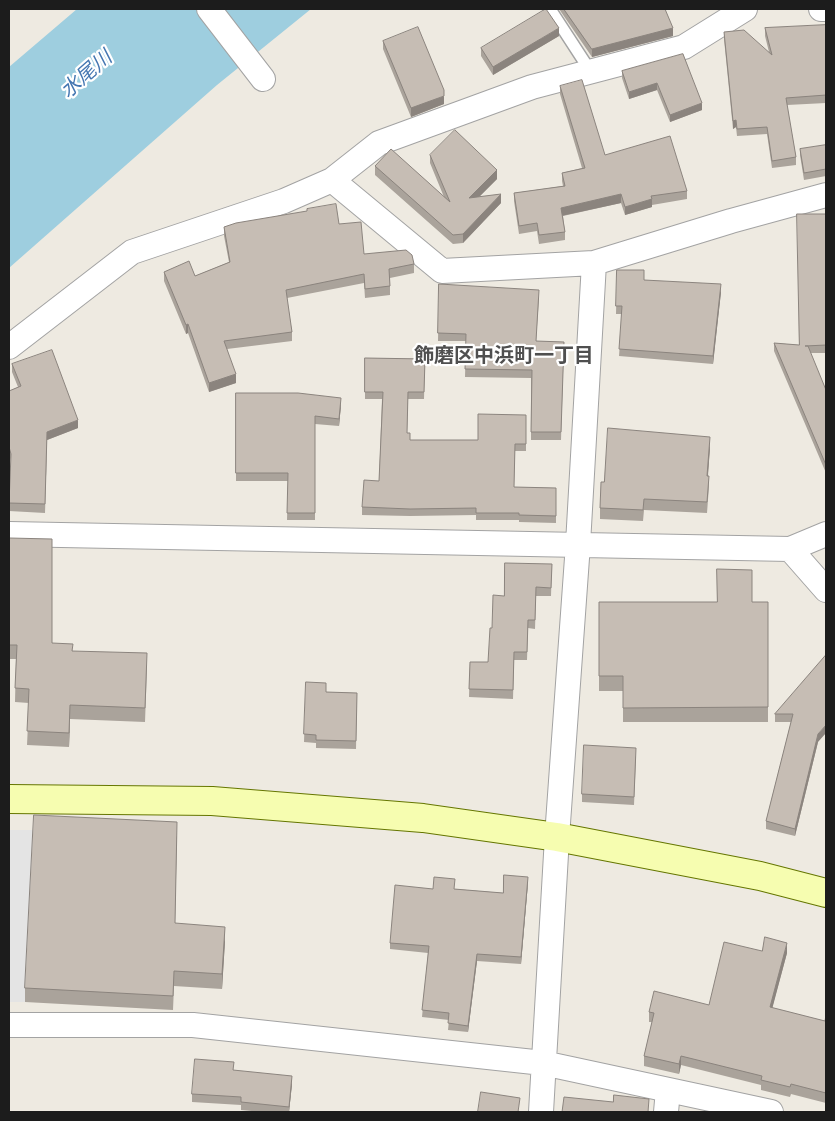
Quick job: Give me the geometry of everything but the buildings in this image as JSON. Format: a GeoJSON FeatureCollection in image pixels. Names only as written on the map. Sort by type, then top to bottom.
{"type":"FeatureCollection","features":[{"type":"Feature","properties":{"kind":"street"},"geometry":{"type":"LineString","coordinates":[[209,9],[263,79]]}},
{"type":"Feature","properties":{"kind":"street"},"geometry":{"type":"LineString","coordinates":[[9,347],[132,252],[284,201],[332,180],[380,143],[532,87],[684,47],[745,9]]}},
{"type":"Feature","properties":{"kind":"street"},"geometry":{"type":"LineString","coordinates":[[821,9],[826,9]]}},
{"type":"Feature","properties":{"kind":"street"},"geometry":{"type":"LineString","coordinates":[[332,180],[442,271],[594,264],[731,221],[826,195]]}},
{"type":"Feature","properties":{"kind":"street"},"geometry":{"type":"LineString","coordinates":[[540,1112],[578,544],[594,264]]}},
{"type":"Feature","properties":{"kind":"street"},"geometry":{"type":"LineString","coordinates":[[9,534],[790,549],[826,534]]}},
{"type":"Feature","properties":{"kind":"street"},"geometry":{"type":"LineString","coordinates":[[790,549],[826,590]]}},
{"type":"Feature","properties":{"kind":"street"},"geometry":{"type":"LineString","coordinates":[[9,799],[212,801],[423,818],[557,837],[760,876],[826,893]]}},
{"type":"Feature","properties":{"kind":"street"},"geometry":{"type":"LineString","coordinates":[[9,1024],[193,1024],[543,1064],[667,1101],[771,1112]]}},
{"type":"Feature","properties":{"kind":"lane"},"geometry":{"type":"LineString","coordinates":[[550,9],[591,72]]}},
{"type":"Feature","properties":{"kind":"shaded area"},"geometry":{"type":"Polygon","coordinates":[[[9,830],[34,830],[25,1002],[9,1002],[9,830]]]}},
{"type":"Feature","properties":{"kind":"water","name":"水尾川"},"geometry":{"type":"Polygon","coordinates":[[[77,9],[311,9],[217,85],[9,268],[9,67],[77,9]]]}},
{"type":"Feature","properties":{"kind":"district","name":"飾磨区中浜町一丁目"},"geometry":{"type":"Point","coordinates":[504,355]}}]}
